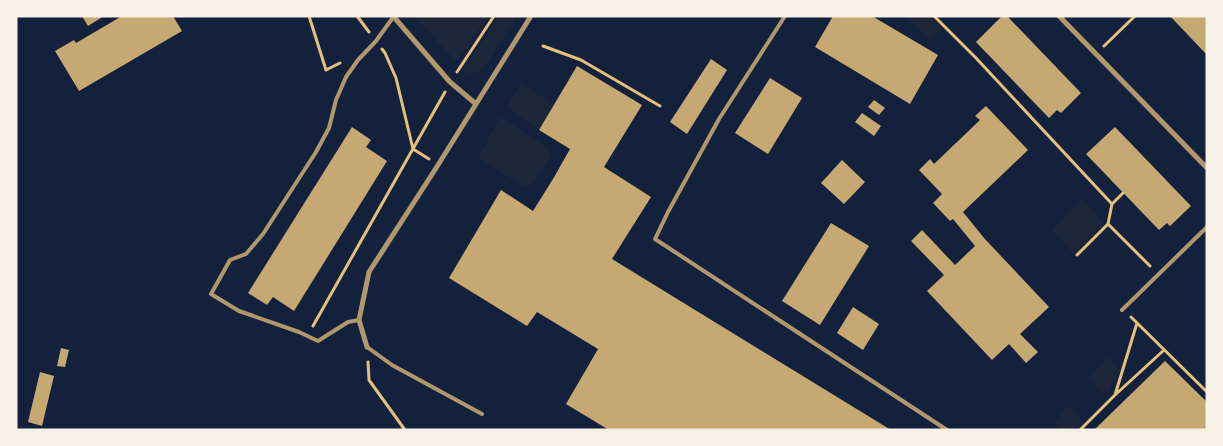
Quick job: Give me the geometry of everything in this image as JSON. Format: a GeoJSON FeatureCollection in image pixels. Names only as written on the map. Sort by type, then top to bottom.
{"type":"FeatureCollection","features":[{"type":"Feature","properties":{"kind":"street"},"geometry":{"type":"LineString","coordinates":[[367,347],[359,320],[369,272],[531,16]]}},
{"type":"Feature","properties":{"kind":"street"},"geometry":{"type":"LineString","coordinates":[[1059,16],[1207,168]]}},
{"type":"Feature","properties":{"kind":"street"},"geometry":{"type":"LineString","coordinates":[[394,17],[450,82],[476,104]]}},
{"type":"Feature","properties":{"kind":"lane"},"geometry":{"type":"LineString","coordinates":[[785,16],[719,119],[668,212],[656,239],[947,430]]}},
{"type":"Feature","properties":{"kind":"lane"},"geometry":{"type":"LineString","coordinates":[[359,320],[348,322],[318,341],[239,311],[211,294],[230,260],[246,254],[263,234],[316,152],[329,128],[336,100],[346,77],[394,17]]}},
{"type":"Feature","properties":{"kind":"lane"},"geometry":{"type":"LineString","coordinates":[[1122,310],[1207,227]]}},
{"type":"Feature","properties":{"kind":"lane"},"geometry":{"type":"LineString","coordinates":[[367,347],[392,365],[482,414]]}},
{"type":"Feature","properties":{"kind":"path"},"geometry":{"type":"LineString","coordinates":[[309,16],[326,70],[351,58],[358,60]]}},
{"type":"Feature","properties":{"kind":"path"},"geometry":{"type":"LineString","coordinates":[[357,16],[385,53],[396,78],[413,148],[438,165]]}},
{"type":"Feature","properties":{"kind":"path"},"geometry":{"type":"LineString","coordinates":[[934,16],[976,58],[1112,204]]}},
{"type":"Feature","properties":{"kind":"path"},"geometry":{"type":"LineString","coordinates":[[1095,54],[1135,16]]}},
{"type":"Feature","properties":{"kind":"path"},"geometry":{"type":"LineString","coordinates":[[543,46],[581,60],[660,106]]}},
{"type":"Feature","properties":{"kind":"path"},"geometry":{"type":"LineString","coordinates":[[307,336],[413,148]]}},
{"type":"Feature","properties":{"kind":"path"},"geometry":{"type":"LineString","coordinates":[[1077,255],[1108,224],[1112,204],[1124,193]]}},
{"type":"Feature","properties":{"kind":"path"},"geometry":{"type":"LineString","coordinates":[[1108,224],[1150,267]]}},
{"type":"Feature","properties":{"kind":"path"},"geometry":{"type":"LineString","coordinates":[[1131,317],[1207,392]]}},
{"type":"Feature","properties":{"kind":"path"},"geometry":{"type":"LineString","coordinates":[[1114,396],[1137,323]]}},
{"type":"Feature","properties":{"kind":"path"},"geometry":{"type":"LineString","coordinates":[[367,347],[368,380],[404,430]]}},
{"type":"Feature","properties":{"kind":"path"},"geometry":{"type":"LineString","coordinates":[[1080,430],[1164,350]]}},
{"type":"Feature","properties":{"kind":"shaded area"},"geometry":{"type":"Polygon","coordinates":[[[414,16],[488,16],[457,61],[414,16]]]}},
{"type":"Feature","properties":{"kind":"shaded area"},"geometry":{"type":"Polygon","coordinates":[[[499,16],[517,16],[484,67],[472,73],[461,72],[499,16]]]}},
{"type":"Feature","properties":{"kind":"shaded area"},"geometry":{"type":"Polygon","coordinates":[[[906,16],[930,16],[941,28],[929,40],[906,16]]]}},
{"type":"Feature","properties":{"kind":"shaded area"},"geometry":{"type":"Polygon","coordinates":[[[521,83],[554,105],[539,130],[507,107],[521,83]]]}},
{"type":"Feature","properties":{"kind":"shaded area"},"geometry":{"type":"Polygon","coordinates":[[[500,117],[547,147],[550,158],[535,182],[525,187],[478,158],[500,117]]]}},
{"type":"Feature","properties":{"kind":"shaded area"},"geometry":{"type":"Polygon","coordinates":[[[1082,198],[1104,224],[1074,254],[1052,230],[1082,198]]]}},
{"type":"Feature","properties":{"kind":"shaded area"},"geometry":{"type":"Polygon","coordinates":[[[1109,357],[1120,370],[1105,396],[1088,377],[1109,357]]]}},
{"type":"Feature","properties":{"kind":"shaded area"},"geometry":{"type":"Polygon","coordinates":[[[1069,405],[1084,422],[1075,430],[1061,430],[1055,422],[1069,405]]]}},
{"type":"Feature","properties":{"kind":"building"},"geometry":{"type":"Polygon","coordinates":[[[82,16],[104,16],[88,26],[82,16]]]}},
{"type":"Feature","properties":{"kind":"building"},"geometry":{"type":"Polygon","coordinates":[[[122,16],[173,16],[182,31],[79,91],[55,51],[74,40],[76,43],[122,16]]]}},
{"type":"Feature","properties":{"kind":"building"},"geometry":{"type":"Polygon","coordinates":[[[833,16],[872,16],[938,55],[910,104],[815,47],[833,16]]]}},
{"type":"Feature","properties":{"kind":"building"},"geometry":{"type":"Polygon","coordinates":[[[1002,16],[1007,16],[1081,93],[1061,113],[1057,110],[1049,118],[976,42],[1002,16]]]}},
{"type":"Feature","properties":{"kind":"building"},"geometry":{"type":"Polygon","coordinates":[[[1170,16],[1207,16],[1207,55],[1170,16]]]}},
{"type":"Feature","properties":{"kind":"building"},"geometry":{"type":"Polygon","coordinates":[[[711,59],[727,70],[687,134],[670,122],[711,59]]]}},
{"type":"Feature","properties":{"kind":"building"},"geometry":{"type":"Polygon","coordinates":[[[577,66],[642,105],[604,167],[651,197],[612,259],[891,430],[609,430],[566,404],[598,349],[537,312],[527,326],[449,278],[501,190],[533,211],[553,179],[570,149],[539,130],[577,66]]]}},
{"type":"Feature","properties":{"kind":"building"},"geometry":{"type":"Polygon","coordinates":[[[770,78],[802,98],[768,154],[735,133],[770,78]]]}},
{"type":"Feature","properties":{"kind":"building"},"geometry":{"type":"Polygon","coordinates":[[[874,100],[885,108],[879,115],[868,107],[874,100]]]}},
{"type":"Feature","properties":{"kind":"building"},"geometry":{"type":"Polygon","coordinates":[[[986,106],[1028,150],[963,212],[984,238],[1049,307],[1020,334],[1038,352],[1026,363],[1009,344],[992,360],[927,291],[944,275],[911,241],[922,230],[955,265],[975,246],[953,219],[950,221],[933,203],[942,194],[919,170],[930,159],[934,164],[980,120],[975,116],[986,106]]]}},
{"type":"Feature","properties":{"kind":"building"},"geometry":{"type":"Polygon","coordinates":[[[862,113],[881,126],[874,136],[855,122],[862,113]]]}},
{"type":"Feature","properties":{"kind":"building"},"geometry":{"type":"Polygon","coordinates":[[[352,127],[371,140],[366,147],[387,161],[294,311],[273,297],[267,305],[248,293],[352,127]]]}},
{"type":"Feature","properties":{"kind":"building"},"geometry":{"type":"Polygon","coordinates":[[[1115,127],[1191,206],[1170,226],[1167,223],[1159,230],[1086,154],[1115,127]]]}},
{"type":"Feature","properties":{"kind":"building"},"geometry":{"type":"Polygon","coordinates":[[[842,160],[865,182],[844,204],[821,183],[842,160]]]}},
{"type":"Feature","properties":{"kind":"building"},"geometry":{"type":"Polygon","coordinates":[[[831,223],[869,246],[820,325],[782,301],[831,223]]]}},
{"type":"Feature","properties":{"kind":"building"},"geometry":{"type":"Polygon","coordinates":[[[853,307],[879,324],[863,350],[837,333],[853,307]]]}},
{"type":"Feature","properties":{"kind":"building"},"geometry":{"type":"Polygon","coordinates":[[[61,348],[69,350],[65,367],[57,366],[61,348]]]}},
{"type":"Feature","properties":{"kind":"building"},"geometry":{"type":"Polygon","coordinates":[[[1165,361],[1207,402],[1207,430],[1094,430],[1165,361]]]}},
{"type":"Feature","properties":{"kind":"building"},"geometry":{"type":"Polygon","coordinates":[[[40,372],[54,376],[42,426],[28,422],[40,372]]]}}]}
